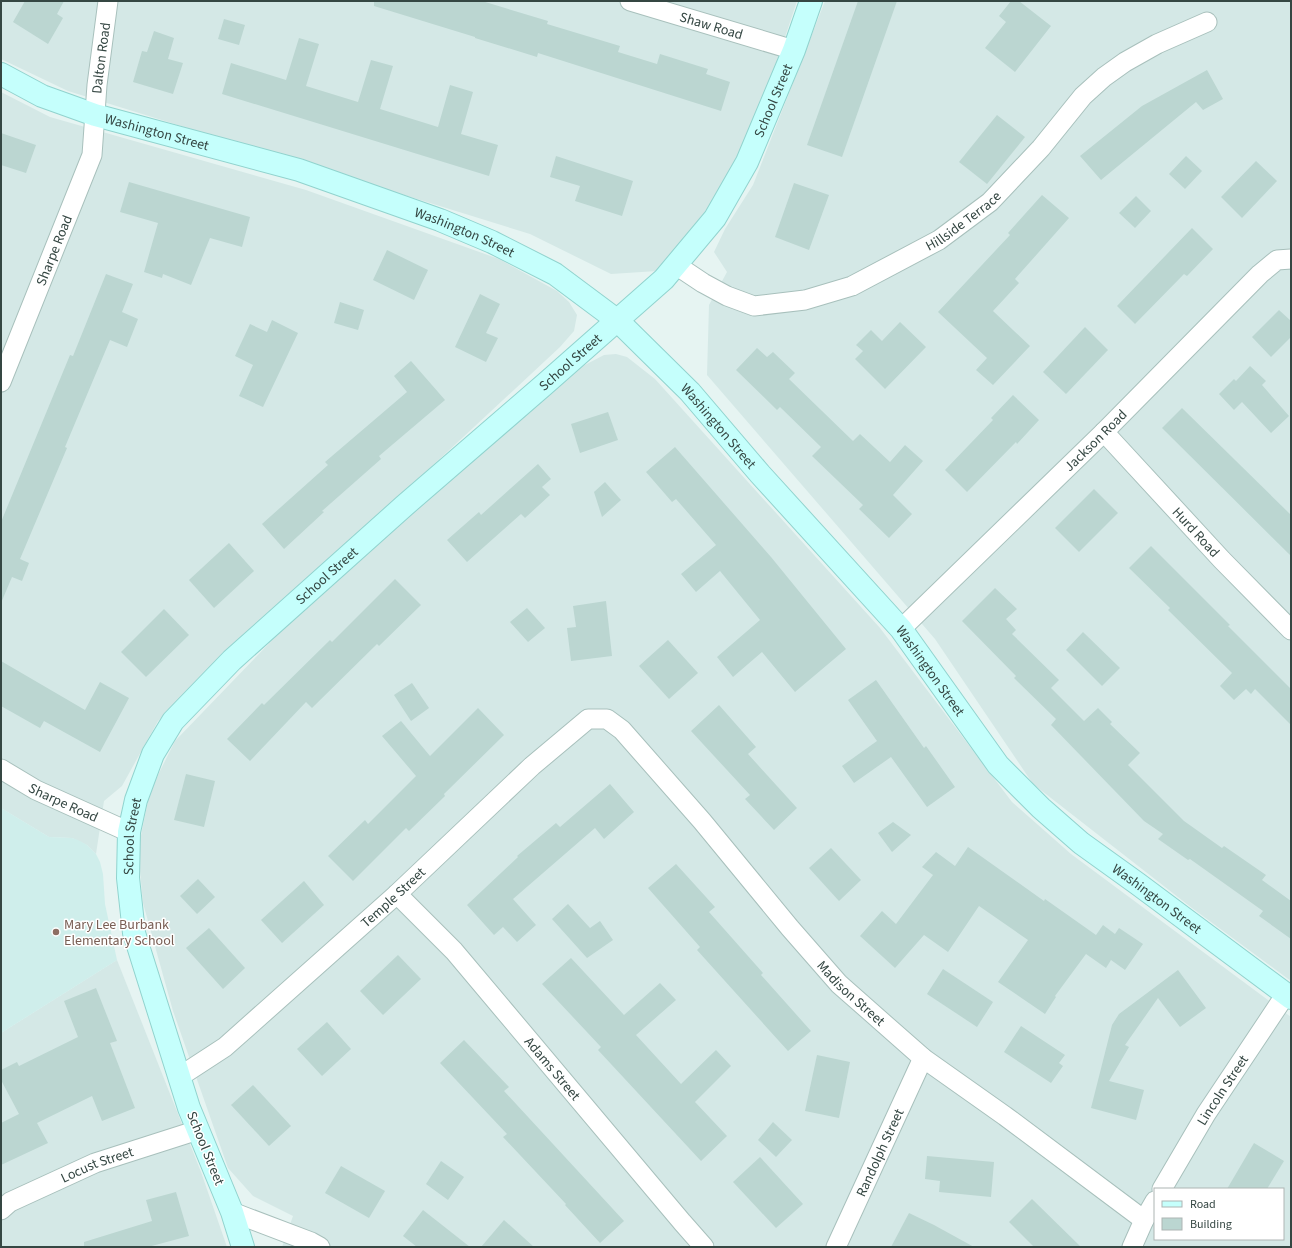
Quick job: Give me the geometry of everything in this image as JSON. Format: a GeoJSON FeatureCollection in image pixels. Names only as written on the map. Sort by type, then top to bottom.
{"type":"FeatureCollection","features":[{"type":"Feature","properties":{"kind":"street","name":"Dalton Road"},"geometry":{"type":"LineString","coordinates":[[95,115],[97,85],[108,1]]}},
{"type":"Feature","properties":{"kind":"street","name":"Shaw Road"},"geometry":{"type":"LineString","coordinates":[[630,1],[794,50]]}},
{"type":"Feature","properties":{"kind":"street","name":"School Street"},"geometry":{"type":"LineString","coordinates":[[243,1247],[232,1212],[189,1108],[134,933],[128,878],[129,832],[136,800],[153,754],[173,721],[232,660],[404,506],[618,321],[664,279],[715,218],[747,162],[794,50],[811,1]]}},
{"type":"Feature","properties":{"kind":"street","name":"Hillside Terrace"},"geometry":{"type":"LineString","coordinates":[[676,265],[703,283],[727,296],[754,306],[805,300],[852,286],[940,240],[990,202],[1041,148],[1083,96],[1104,77],[1125,62],[1157,44],[1207,22]]}},
{"type":"Feature","properties":{"kind":"street","name":"Washington Street"},"geometry":{"type":"LineString","coordinates":[[1,74],[42,96],[95,115],[298,170],[440,220],[492,242],[555,274],[618,321],[690,392],[760,474],[901,629],[998,765],[1041,808],[1081,843],[1288,996]]}},
{"type":"Feature","properties":{"kind":"street","name":"Sharpe Road"},"geometry":{"type":"LineString","coordinates":[[1,382],[92,155],[95,115]]}},
{"type":"Feature","properties":{"kind":"street","name":"Jackson Road"},"geometry":{"type":"LineString","coordinates":[[901,629],[1104,432],[1260,274],[1277,260],[1291,259]]}},
{"type":"Feature","properties":{"kind":"street","name":"Hurd Road"},"geometry":{"type":"LineString","coordinates":[[1104,432],[1222,560],[1291,630]]}},
{"type":"Feature","properties":{"kind":"street","name":"Temple Street"},"geometry":{"type":"LineString","coordinates":[[179,1077],[225,1047],[397,894],[532,766],[588,719],[604,719]]}},
{"type":"Feature","properties":{"kind":"street","name":"Madison Street"},"geometry":{"type":"LineString","coordinates":[[604,719],[622,730],[702,821],[790,928],[839,984],[923,1058],[1005,1116],[1144,1220]]}},
{"type":"Feature","properties":{"kind":"street","name":"Sharpe Road"},"geometry":{"type":"LineString","coordinates":[[1,769],[36,790],[129,832]]}},
{"type":"Feature","properties":{"kind":"street","name":"Adams Street"},"geometry":{"type":"LineString","coordinates":[[397,894],[454,951],[704,1247]]}},
{"type":"Feature","properties":{"kind":"street","name":"Lincoln Street"},"geometry":{"type":"LineString","coordinates":[[1163,1188],[1206,1114],[1288,996]]}},
{"type":"Feature","properties":{"kind":"street","name":"Randolph Street"},"geometry":{"type":"LineString","coordinates":[[836,1247],[923,1058]]}},
{"type":"Feature","properties":{"kind":"street","name":"Locust Street"},"geometry":{"type":"LineString","coordinates":[[1,1210],[10,1202],[95,1163],[198,1130]]}},
{"type":"Feature","properties":{"kind":"street"},"geometry":{"type":"LineString","coordinates":[[1132,1247],[1144,1220],[1154,1204]]}},
{"type":"Feature","properties":{"kind":"street"},"geometry":{"type":"LineString","coordinates":[[232,1212],[311,1242],[320,1247]]}},
{"type":"Feature","properties":{"kind":"shaded area"},"geometry":{"type":"Polygon","coordinates":[[[1,1],[797,1],[769,85],[731,178],[657,271],[611,274],[530,234],[68,91],[1,59],[1,1]]]}},
{"type":"Feature","properties":{"kind":"shaded area"},"geometry":{"type":"Polygon","coordinates":[[[825,1],[1291,1],[1291,981],[1192,908],[1033,784],[935,639],[707,375],[709,305],[727,272],[714,252],[725,229],[753,185],[825,1]]]}},
{"type":"Feature","properties":{"kind":"shaded area"},"geometry":{"type":"Polygon","coordinates":[[[1,92],[50,117],[306,190],[499,259],[557,291],[569,302],[577,315],[574,331],[560,347],[158,721],[122,786],[104,801],[96,854],[87,845],[72,838],[49,837],[1,808],[1,92]]]}},
{"type":"Feature","properties":{"kind":"shaded area"},"geometry":{"type":"Polygon","coordinates":[[[616,354],[627,357],[655,379],[880,628],[1012,802],[1071,854],[1291,1017],[1291,1247],[282,1247],[293,1216],[253,1196],[228,1168],[173,1011],[143,903],[138,850],[150,791],[175,741],[284,628],[511,426],[581,367],[604,355],[616,354]]]}},
{"type":"Feature","properties":{"kind":"shaded area","name":"Mary Lee Burbank Elementary School"},"geometry":{"type":"Polygon","coordinates":[[[1,808],[49,837],[72,838],[78,840],[87,845],[96,854],[103,874],[105,904],[117,960],[1,1033],[1,808]]]}},
{"type":"Feature","properties":{"kind":"shaded area"},"geometry":{"type":"Polygon","coordinates":[[[117,960],[201,1172],[227,1247],[1,1247],[1,1033],[117,960]]]}},
{"type":"Feature","properties":{"kind":"building"},"geometry":{"type":"Polygon","coordinates":[[[25,1],[64,1],[57,14],[63,18],[48,44],[13,22],[25,1]]]}},
{"type":"Feature","properties":{"kind":"building"},"geometry":{"type":"Polygon","coordinates":[[[374,1],[482,1],[548,21],[547,24],[620,46],[618,52],[657,64],[660,54],[708,69],[706,74],[730,82],[721,111],[538,53],[537,57],[374,6],[374,1]]]}},
{"type":"Feature","properties":{"kind":"building"},"geometry":{"type":"Polygon","coordinates":[[[858,1],[897,1],[842,157],[807,145],[858,1]]]}},
{"type":"Feature","properties":{"kind":"building"},"geometry":{"type":"Polygon","coordinates":[[[1011,1],[1019,1],[1051,26],[1015,72],[985,48],[1006,22],[999,16],[1011,1]]]}},
{"type":"Feature","properties":{"kind":"building"},"geometry":{"type":"Polygon","coordinates":[[[224,19],[245,25],[239,45],[218,39],[224,19]]]}},
{"type":"Feature","properties":{"kind":"building"},"geometry":{"type":"Polygon","coordinates":[[[154,31],[174,38],[168,59],[183,63],[173,94],[133,82],[142,51],[147,52],[154,31]]]}},
{"type":"Feature","properties":{"kind":"building"},"geometry":{"type":"Polygon","coordinates":[[[299,38],[319,44],[306,86],[358,102],[371,60],[393,66],[380,109],[438,127],[450,85],[473,92],[461,134],[498,145],[489,176],[222,94],[231,63],[286,80],[299,38]]]}},
{"type":"Feature","properties":{"kind":"building"},"geometry":{"type":"Polygon","coordinates":[[[1207,70],[1223,99],[1203,110],[1196,102],[1101,180],[1080,156],[1142,106],[1207,70]]]}},
{"type":"Feature","properties":{"kind":"building"},"geometry":{"type":"Polygon","coordinates":[[[997,115],[1025,137],[987,184],[959,162],[997,115]]]}},
{"type":"Feature","properties":{"kind":"building"},"geometry":{"type":"Polygon","coordinates":[[[1,133],[36,145],[26,173],[1,165],[1,133]]]}},
{"type":"Feature","properties":{"kind":"building"},"geometry":{"type":"Polygon","coordinates":[[[556,156],[633,181],[622,216],[575,201],[580,186],[550,177],[556,156]]]}},
{"type":"Feature","properties":{"kind":"building"},"geometry":{"type":"Polygon","coordinates":[[[1186,156],[1202,171],[1185,189],[1169,174],[1186,156]]]}},
{"type":"Feature","properties":{"kind":"building"},"geometry":{"type":"Polygon","coordinates":[[[1256,161],[1277,181],[1242,218],[1221,197],[1256,161]]]}},
{"type":"Feature","properties":{"kind":"building"},"geometry":{"type":"Polygon","coordinates":[[[129,182],[250,217],[242,247],[210,238],[191,285],[163,274],[162,278],[144,272],[158,223],[120,212],[129,182]]]}},
{"type":"Feature","properties":{"kind":"building"},"geometry":{"type":"Polygon","coordinates":[[[794,183],[829,195],[809,250],[775,237],[794,183]]]}},
{"type":"Feature","properties":{"kind":"building"},"geometry":{"type":"Polygon","coordinates":[[[1042,195],[1069,218],[1015,279],[1019,283],[993,311],[1030,346],[993,385],[976,370],[987,358],[938,312],[1010,235],[1008,233],[1042,195]]]}},
{"type":"Feature","properties":{"kind":"building"},"geometry":{"type":"Polygon","coordinates":[[[1136,196],[1151,211],[1135,228],[1119,213],[1136,196]]]}},
{"type":"Feature","properties":{"kind":"building"},"geometry":{"type":"Polygon","coordinates":[[[1192,228],[1213,249],[1187,276],[1184,274],[1135,324],[1117,306],[1192,228]]]}},
{"type":"Feature","properties":{"kind":"building"},"geometry":{"type":"Polygon","coordinates":[[[387,250],[428,270],[414,300],[373,280],[387,250]]]}},
{"type":"Feature","properties":{"kind":"building"},"geometry":{"type":"Polygon","coordinates":[[[106,274],[133,284],[122,312],[138,319],[127,347],[110,340],[65,447],[67,448],[20,559],[29,563],[22,581],[12,577],[1,603],[1,522],[70,355],[73,356],[106,274]]]}},
{"type":"Feature","properties":{"kind":"building"},"geometry":{"type":"Polygon","coordinates":[[[480,294],[500,304],[486,333],[498,338],[486,362],[455,347],[480,294]]]}},
{"type":"Feature","properties":{"kind":"building"},"geometry":{"type":"Polygon","coordinates":[[[340,302],[364,310],[358,330],[334,323],[340,302]]]}},
{"type":"Feature","properties":{"kind":"building"},"geometry":{"type":"Polygon","coordinates":[[[1279,310],[1291,321],[1291,337],[1271,357],[1252,337],[1279,310]]]}},
{"type":"Feature","properties":{"kind":"building"},"geometry":{"type":"Polygon","coordinates":[[[272,320],[298,333],[263,407],[239,396],[253,365],[235,356],[250,324],[267,332],[272,320]]]}},
{"type":"Feature","properties":{"kind":"building"},"geometry":{"type":"Polygon","coordinates":[[[900,322],[926,347],[885,389],[855,359],[863,351],[856,345],[871,330],[882,341],[900,322]]]}},
{"type":"Feature","properties":{"kind":"building"},"geometry":{"type":"Polygon","coordinates":[[[1085,327],[1108,350],[1066,394],[1043,372],[1085,327]]]}},
{"type":"Feature","properties":{"kind":"building"},"geometry":{"type":"Polygon","coordinates":[[[757,348],[767,357],[773,352],[795,373],[789,379],[853,441],[860,434],[890,462],[905,445],[923,461],[893,495],[912,514],[889,538],[859,509],[863,505],[812,456],[821,447],[780,407],[777,410],[736,370],[757,348]]]}},
{"type":"Feature","properties":{"kind":"building"},"geometry":{"type":"Polygon","coordinates":[[[411,361],[445,400],[379,456],[381,459],[322,511],[324,512],[284,549],[262,524],[328,465],[325,462],[407,392],[394,376],[411,361]]]}},
{"type":"Feature","properties":{"kind":"building"},"geometry":{"type":"Polygon","coordinates":[[[1250,366],[1266,381],[1262,385],[1289,416],[1271,433],[1242,402],[1234,410],[1219,394],[1234,379],[1236,381],[1250,366]]]}},
{"type":"Feature","properties":{"kind":"building"},"geometry":{"type":"Polygon","coordinates":[[[1013,395],[1039,420],[1017,444],[1016,442],[967,492],[945,470],[993,420],[991,418],[1013,395]]]}},
{"type":"Feature","properties":{"kind":"building"},"geometry":{"type":"Polygon","coordinates":[[[1182,408],[1291,515],[1291,556],[1162,428],[1182,408]]]}},
{"type":"Feature","properties":{"kind":"building"},"geometry":{"type":"Polygon","coordinates":[[[608,412],[618,440],[580,453],[571,424],[608,412]]]}},
{"type":"Feature","properties":{"kind":"building"},"geometry":{"type":"Polygon","coordinates":[[[675,447],[771,557],[846,649],[795,692],[762,652],[733,677],[717,657],[760,620],[720,571],[696,592],[681,574],[716,545],[676,499],[672,502],[646,472],[675,447]]]}},
{"type":"Feature","properties":{"kind":"building"},"geometry":{"type":"Polygon","coordinates":[[[538,464],[551,479],[542,487],[550,495],[525,518],[521,514],[467,562],[447,540],[479,512],[481,515],[538,464]]]}},
{"type":"Feature","properties":{"kind":"building"},"geometry":{"type":"Polygon","coordinates":[[[605,482],[621,500],[602,517],[594,492],[605,482]]]}},
{"type":"Feature","properties":{"kind":"building"},"geometry":{"type":"Polygon","coordinates":[[[1094,489],[1118,513],[1079,552],[1055,528],[1094,489]]]}},
{"type":"Feature","properties":{"kind":"building"},"geometry":{"type":"Polygon","coordinates":[[[229,543],[254,571],[214,608],[189,580],[229,543]]]}},
{"type":"Feature","properties":{"kind":"building"},"geometry":{"type":"Polygon","coordinates":[[[1151,546],[1291,689],[1291,725],[1255,689],[1251,694],[1246,689],[1234,700],[1220,686],[1232,673],[1168,610],[1170,608],[1129,568],[1151,546]]]}},
{"type":"Feature","properties":{"kind":"building"},"geometry":{"type":"Polygon","coordinates":[[[395,579],[421,605],[379,646],[377,644],[312,708],[306,702],[250,761],[227,739],[262,703],[264,705],[330,640],[332,642],[395,579]]]}},
{"type":"Feature","properties":{"kind":"building"},"geometry":{"type":"Polygon","coordinates":[[[995,588],[1017,609],[1006,619],[1016,630],[1012,634],[1059,680],[1051,688],[1084,721],[1098,708],[1112,722],[1110,724],[1140,753],[1128,765],[1184,821],[1222,848],[1224,846],[1266,875],[1262,880],[1291,901],[1291,939],[1259,916],[1263,911],[1190,859],[1188,860],[1158,839],[1163,834],[1144,821],[1051,725],[1056,719],[1014,678],[1016,676],[962,621],[995,588]]]}},
{"type":"Feature","properties":{"kind":"building"},"geometry":{"type":"Polygon","coordinates":[[[606,601],[612,656],[571,661],[567,628],[576,627],[573,606],[606,601]]]}},
{"type":"Feature","properties":{"kind":"building"},"geometry":{"type":"Polygon","coordinates":[[[527,608],[545,628],[528,642],[510,622],[527,608]]]}},
{"type":"Feature","properties":{"kind":"building"},"geometry":{"type":"Polygon","coordinates":[[[164,609],[189,635],[146,677],[121,652],[164,609]]]}},
{"type":"Feature","properties":{"kind":"building"},"geometry":{"type":"Polygon","coordinates":[[[1083,632],[1120,668],[1102,686],[1066,650],[1083,632]]]}},
{"type":"Feature","properties":{"kind":"building"},"geometry":{"type":"Polygon","coordinates":[[[668,640],[698,673],[669,699],[639,666],[668,640]]]}},
{"type":"Feature","properties":{"kind":"building"},"geometry":{"type":"Polygon","coordinates":[[[1,661],[85,710],[100,682],[129,698],[100,752],[44,721],[40,728],[1,706],[1,661]]]}},
{"type":"Feature","properties":{"kind":"building"},"geometry":{"type":"Polygon","coordinates":[[[876,680],[924,748],[926,746],[955,787],[927,807],[891,757],[854,783],[842,766],[877,741],[848,700],[876,680]]]}},
{"type":"Feature","properties":{"kind":"building"},"geometry":{"type":"Polygon","coordinates":[[[412,683],[429,708],[411,721],[394,695],[412,683]]]}},
{"type":"Feature","properties":{"kind":"building"},"geometry":{"type":"Polygon","coordinates":[[[719,705],[756,747],[748,754],[797,808],[774,830],[745,799],[750,795],[691,731],[719,705]]]}},
{"type":"Feature","properties":{"kind":"building"},"geometry":{"type":"Polygon","coordinates":[[[478,708],[504,735],[409,831],[406,828],[353,881],[328,856],[365,820],[368,824],[416,776],[382,736],[401,721],[430,756],[478,708]]]}},
{"type":"Feature","properties":{"kind":"building"},"geometry":{"type":"Polygon","coordinates":[[[186,774],[215,781],[204,827],[174,820],[186,774]]]}},
{"type":"Feature","properties":{"kind":"building"},"geometry":{"type":"Polygon","coordinates":[[[610,784],[634,812],[604,839],[595,828],[513,899],[536,925],[517,942],[503,927],[494,935],[467,905],[518,857],[517,856],[556,823],[560,827],[610,784]]]}},
{"type":"Feature","properties":{"kind":"building"},"geometry":{"type":"Polygon","coordinates":[[[893,822],[911,835],[892,852],[878,833],[893,822]]]}},
{"type":"Feature","properties":{"kind":"building"},"geometry":{"type":"Polygon","coordinates":[[[968,847],[1044,901],[1045,899],[1096,935],[1103,925],[1115,934],[1119,928],[1143,944],[1125,970],[1111,960],[1106,968],[1086,954],[1055,996],[1056,997],[1045,1014],[998,982],[1028,940],[979,906],[948,952],[924,935],[895,968],[860,936],[882,911],[896,924],[933,875],[922,867],[936,852],[955,866],[968,847]]]}},
{"type":"Feature","properties":{"kind":"building"},"geometry":{"type":"Polygon","coordinates":[[[831,848],[861,880],[839,901],[809,868],[831,848]]]}},
{"type":"Feature","properties":{"kind":"building"},"geometry":{"type":"Polygon","coordinates":[[[676,864],[715,907],[709,912],[763,973],[761,975],[811,1031],[788,1051],[697,950],[700,947],[648,888],[676,864]]]}},
{"type":"Feature","properties":{"kind":"building"},"geometry":{"type":"Polygon","coordinates":[[[198,879],[215,897],[197,914],[180,896],[198,879]]]}},
{"type":"Feature","properties":{"kind":"building"},"geometry":{"type":"Polygon","coordinates":[[[304,881],[324,905],[282,943],[261,920],[304,881]]]}},
{"type":"Feature","properties":{"kind":"building"},"geometry":{"type":"Polygon","coordinates":[[[568,904],[590,928],[600,921],[613,940],[587,958],[552,919],[568,904]]]}},
{"type":"Feature","properties":{"kind":"building"},"geometry":{"type":"Polygon","coordinates":[[[209,928],[245,968],[223,989],[186,948],[209,928]]]}},
{"type":"Feature","properties":{"kind":"building"},"geometry":{"type":"Polygon","coordinates":[[[398,955],[421,979],[383,1015],[360,991],[398,955]]]}},
{"type":"Feature","properties":{"kind":"building"},"geometry":{"type":"Polygon","coordinates":[[[571,958],[624,1015],[660,983],[676,1000],[636,1035],[681,1084],[716,1050],[731,1066],[695,1102],[727,1136],[701,1161],[598,1050],[601,1047],[542,984],[571,958]]]}},
{"type":"Feature","properties":{"kind":"building"},"geometry":{"type":"Polygon","coordinates":[[[943,969],[993,1002],[977,1027],[927,994],[943,969]]]}},
{"type":"Feature","properties":{"kind":"building"},"geometry":{"type":"Polygon","coordinates":[[[1178,970],[1206,1008],[1180,1027],[1158,998],[1125,1045],[1129,1047],[1109,1081],[1144,1090],[1136,1120],[1091,1108],[1112,1025],[1119,1014],[1178,970]]]}},
{"type":"Feature","properties":{"kind":"building"},"geometry":{"type":"Polygon","coordinates":[[[96,988],[117,1041],[110,1043],[135,1108],[102,1121],[92,1096],[37,1123],[48,1143],[1,1165],[1,1123],[19,1114],[1,1080],[1,1070],[17,1062],[19,1066],[78,1037],[64,1001],[96,988]]]}},
{"type":"Feature","properties":{"kind":"building"},"geometry":{"type":"Polygon","coordinates":[[[327,1022],[351,1049],[322,1076],[297,1049],[327,1022]]]}},
{"type":"Feature","properties":{"kind":"building"},"geometry":{"type":"Polygon","coordinates":[[[1021,1026],[1065,1055],[1059,1063],[1063,1066],[1051,1083],[1004,1052],[1021,1026]]]}},
{"type":"Feature","properties":{"kind":"building"},"geometry":{"type":"Polygon","coordinates":[[[464,1040],[509,1087],[504,1091],[624,1221],[600,1243],[565,1205],[566,1204],[503,1137],[507,1134],[440,1063],[464,1040]]]}},
{"type":"Feature","properties":{"kind":"building"},"geometry":{"type":"Polygon","coordinates":[[[817,1055],[850,1062],[839,1118],[805,1111],[817,1055]]]}},
{"type":"Feature","properties":{"kind":"building"},"geometry":{"type":"Polygon","coordinates":[[[253,1085],[291,1126],[269,1146],[231,1105],[253,1085]]]}},
{"type":"Feature","properties":{"kind":"building"},"geometry":{"type":"Polygon","coordinates":[[[773,1122],[792,1140],[776,1157],[758,1140],[773,1122]]]}},
{"type":"Feature","properties":{"kind":"building"},"geometry":{"type":"Polygon","coordinates":[[[1254,1143],[1284,1161],[1268,1188],[1228,1188],[1254,1143]]]}},
{"type":"Feature","properties":{"kind":"building"},"geometry":{"type":"Polygon","coordinates":[[[927,1156],[994,1162],[991,1197],[939,1192],[940,1181],[925,1179],[927,1156]]]}},
{"type":"Feature","properties":{"kind":"building"},"geometry":{"type":"Polygon","coordinates":[[[760,1157],[803,1204],[776,1228],[733,1182],[760,1157]]]}},
{"type":"Feature","properties":{"kind":"building"},"geometry":{"type":"Polygon","coordinates":[[[441,1161],[464,1177],[448,1200],[426,1184],[441,1161]]]}},
{"type":"Feature","properties":{"kind":"building"},"geometry":{"type":"Polygon","coordinates":[[[341,1166],[385,1191],[369,1218],[325,1193],[341,1166]]]}},
{"type":"Feature","properties":{"kind":"building"},"geometry":{"type":"Polygon","coordinates":[[[176,1192],[189,1236],[148,1247],[84,1247],[84,1242],[152,1221],[146,1200],[176,1192]]]}},
{"type":"Feature","properties":{"kind":"building"},"geometry":{"type":"Polygon","coordinates":[[[1032,1199],[1081,1247],[1034,1247],[1009,1222],[1032,1199]]]}},
{"type":"Feature","properties":{"kind":"building"},"geometry":{"type":"Polygon","coordinates":[[[423,1210],[470,1247],[417,1247],[403,1236],[423,1210]]]}},
{"type":"Feature","properties":{"kind":"building"},"geometry":{"type":"Polygon","coordinates":[[[909,1213],[934,1225],[974,1247],[891,1247],[909,1213]]]}},
{"type":"Feature","properties":{"kind":"building"},"geometry":{"type":"Polygon","coordinates":[[[504,1220],[534,1247],[481,1247],[504,1220]]]}},
{"type":"Feature","properties":{"kind":"place","name":"Mary Lee Burbank Elementary School"},"geometry":{"type":"Point","coordinates":[56,932]}}]}
